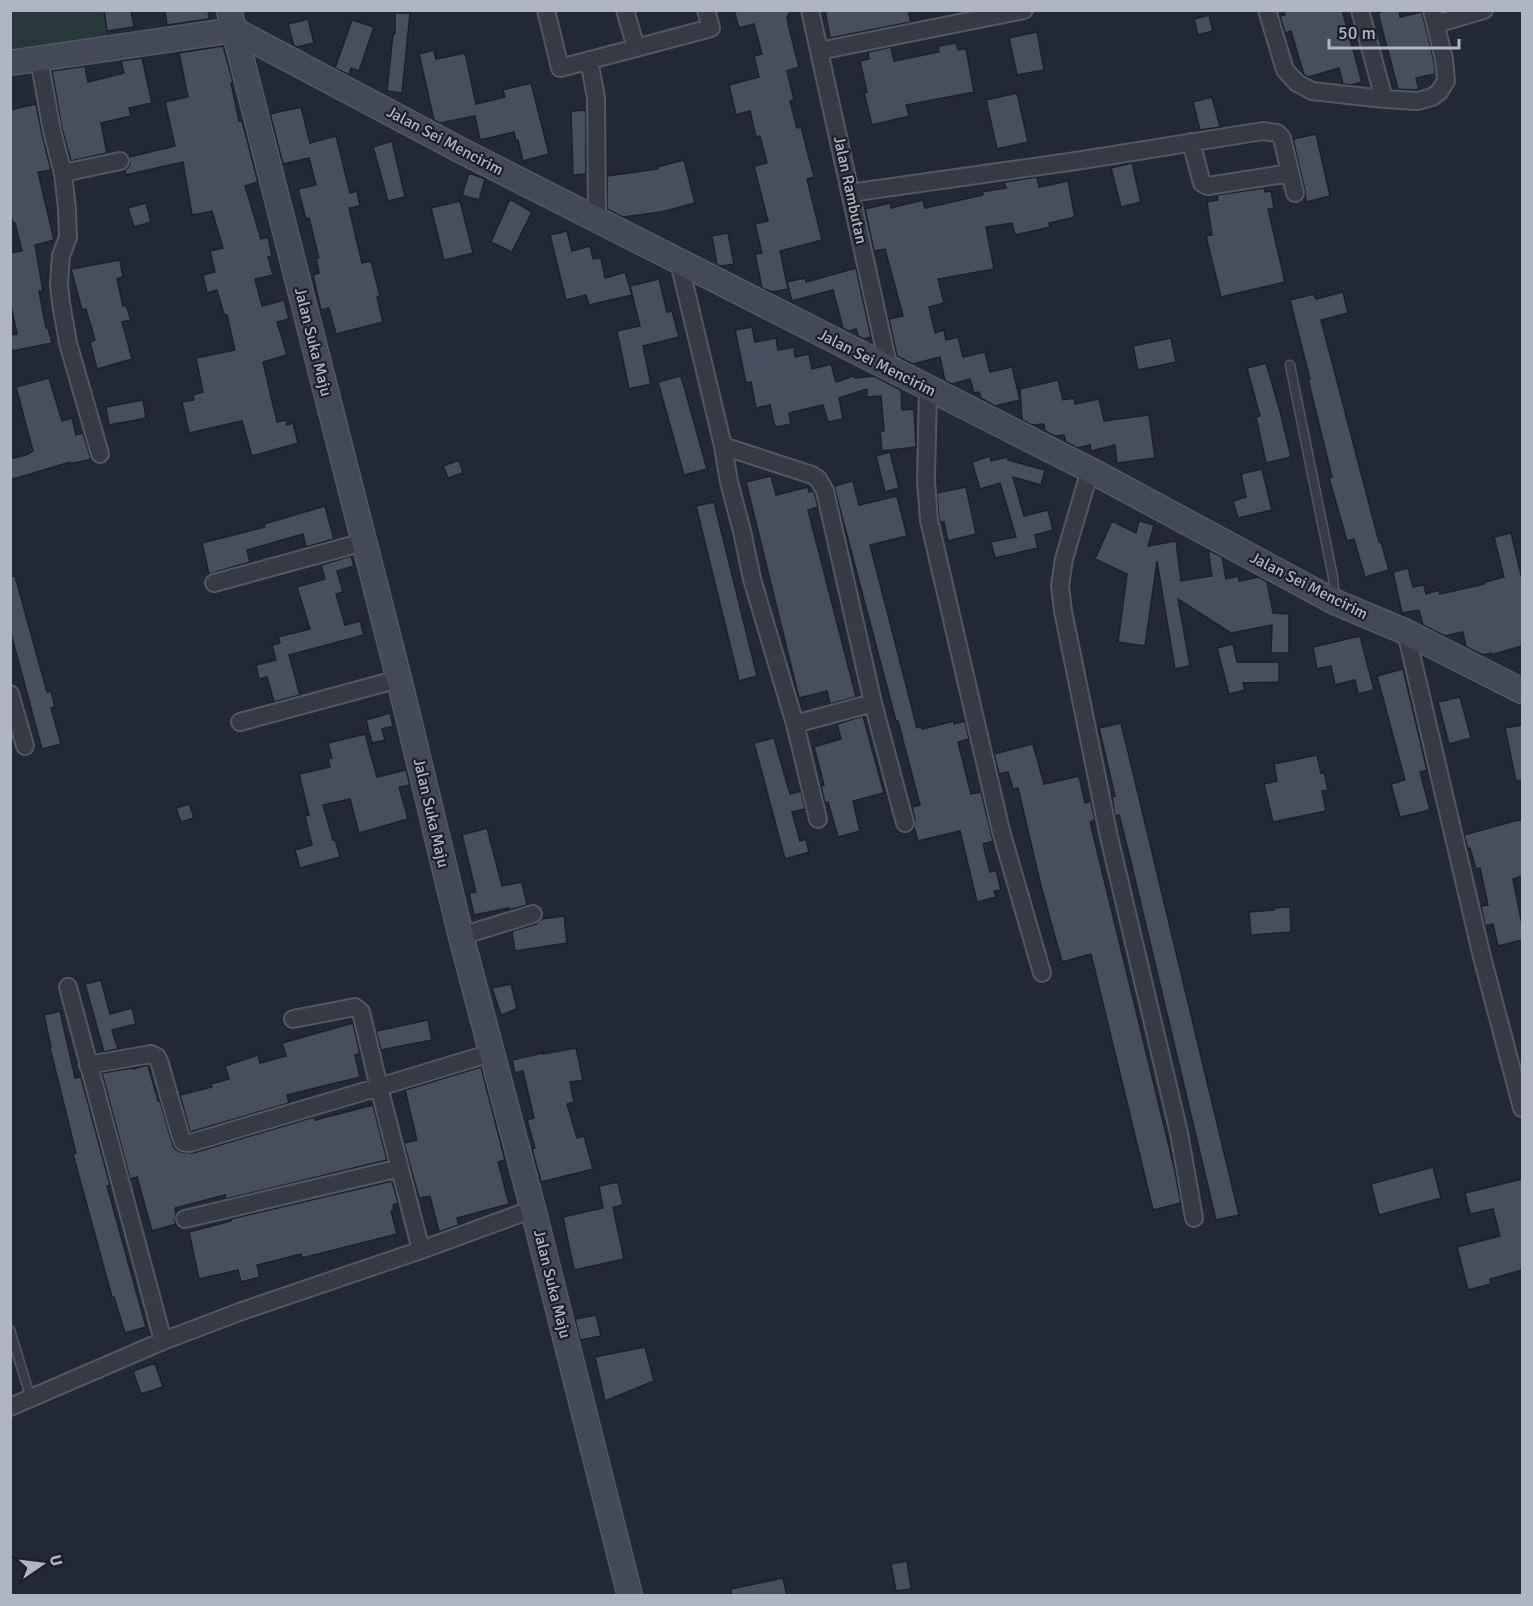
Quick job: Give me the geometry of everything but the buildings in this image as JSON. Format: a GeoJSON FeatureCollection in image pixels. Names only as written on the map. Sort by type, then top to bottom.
{"type":"FeatureCollection","features":[{"type":"Feature","properties":{"kind":"street"},"geometry":{"type":"LineString","coordinates":[[546,10],[560,68],[711,28],[706,10]]}},
{"type":"Feature","properties":{"kind":"street"},"geometry":{"type":"LineString","coordinates":[[625,10],[636,48]]}},
{"type":"Feature","properties":{"kind":"street","name":"Jalan Rambutan"},"geometry":{"type":"LineString","coordinates":[[810,10],[889,369]]}},
{"type":"Feature","properties":{"kind":"street"},"geometry":{"type":"LineString","coordinates":[[819,51],[1024,10]]}},
{"type":"Feature","properties":{"kind":"street"},"geometry":{"type":"LineString","coordinates":[[1267,10],[1285,69],[1297,83],[1312,91],[1418,101],[1432,97],[1439,92],[1446,81],[1444,59],[1434,17],[1484,10]]}},
{"type":"Feature","properties":{"kind":"street"},"geometry":{"type":"LineString","coordinates":[[1360,10],[1384,99]]}},
{"type":"Feature","properties":{"kind":"street"},"geometry":{"type":"LineString","coordinates":[[10,63],[232,20]]}},
{"type":"Feature","properties":{"kind":"street","name":"Jalan Sei Mencirim"},"geometry":{"type":"LineString","coordinates":[[232,20],[452,145],[1090,471],[1335,602],[1406,632],[1522,691]]}},
{"type":"Feature","properties":{"kind":"street","name":"Jalan Suka Maju"},"geometry":{"type":"LineString","coordinates":[[232,20],[399,679],[460,936],[533,1209],[630,1596]]}},
{"type":"Feature","properties":{"kind":"street"},"geometry":{"type":"LineString","coordinates":[[39,59],[52,131],[63,173],[67,209],[68,237],[62,256],[59,284],[61,303],[68,343],[100,454]]}},
{"type":"Feature","properties":{"kind":"street"},"geometry":{"type":"LineString","coordinates":[[589,60],[596,98],[597,220]]}},
{"type":"Feature","properties":{"kind":"street"},"geometry":{"type":"LineString","coordinates":[[850,193],[1076,161],[1263,131],[1277,133],[1282,138],[1295,193]]}},
{"type":"Feature","properties":{"kind":"street"},"geometry":{"type":"LineString","coordinates":[[1191,142],[1202,183],[1208,186],[1290,173]]}},
{"type":"Feature","properties":{"kind":"street"},"geometry":{"type":"LineString","coordinates":[[63,173],[120,161]]}},
{"type":"Feature","properties":{"kind":"street"},"geometry":{"type":"LineString","coordinates":[[679,262],[752,579],[795,724],[818,819]]}},
{"type":"Feature","properties":{"kind":"street"},"geometry":{"type":"LineString","coordinates":[[928,388],[926,481],[929,520],[1001,831],[1042,973]]}},
{"type":"Feature","properties":{"kind":"street"},"geometry":{"type":"LineString","coordinates":[[723,446],[812,475],[819,479],[825,491],[873,702],[905,823]]}},
{"type":"Feature","properties":{"kind":"street"},"geometry":{"type":"LineString","coordinates":[[1090,471],[1064,559],[1060,586],[1063,611],[1109,837],[1179,1133],[1194,1218]]}},
{"type":"Feature","properties":{"kind":"street"},"geometry":{"type":"LineString","coordinates":[[214,583],[364,542]]}},
{"type":"Feature","properties":{"kind":"street"},"geometry":{"type":"LineString","coordinates":[[1406,632],[1482,957],[1522,1108]]}},
{"type":"Feature","properties":{"kind":"street"},"geometry":{"type":"LineString","coordinates":[[240,722],[399,679]]}},
{"type":"Feature","properties":{"kind":"street"},"geometry":{"type":"LineString","coordinates":[[10,694],[25,746]]}},
{"type":"Feature","properties":{"kind":"street"},"geometry":{"type":"LineString","coordinates":[[795,724],[873,702]]}},
{"type":"Feature","properties":{"kind":"street"},"geometry":{"type":"LineString","coordinates":[[460,936],[533,914]]}},
{"type":"Feature","properties":{"kind":"street"},"geometry":{"type":"LineString","coordinates":[[68,987],[163,1341]]}},
{"type":"Feature","properties":{"kind":"street"},"geometry":{"type":"LineString","coordinates":[[293,1019],[356,1007],[361,1012],[421,1250]]}},
{"type":"Feature","properties":{"kind":"street"},"geometry":{"type":"LineString","coordinates":[[88,1065],[151,1054],[157,1057],[183,1142],[190,1143],[491,1053]]}},
{"type":"Feature","properties":{"kind":"street"},"geometry":{"type":"LineString","coordinates":[[185,1219],[400,1168]]}},
{"type":"Feature","properties":{"kind":"street"},"geometry":{"type":"LineString","coordinates":[[10,1407],[31,1400],[163,1341],[242,1311],[533,1209]]}},
{"type":"Feature","properties":{"kind":"lane"},"geometry":{"type":"LineString","coordinates":[[1290,365],[1333,577],[1335,602]]}},
{"type":"Feature","properties":{"kind":"lane"},"geometry":{"type":"LineString","coordinates":[[10,1330],[31,1400]]}},
{"type":"Feature","properties":{"kind":"shaded area"},"geometry":{"type":"Polygon","coordinates":[[[11,11],[103,11],[108,40],[11,58],[11,11]]]}}]}
